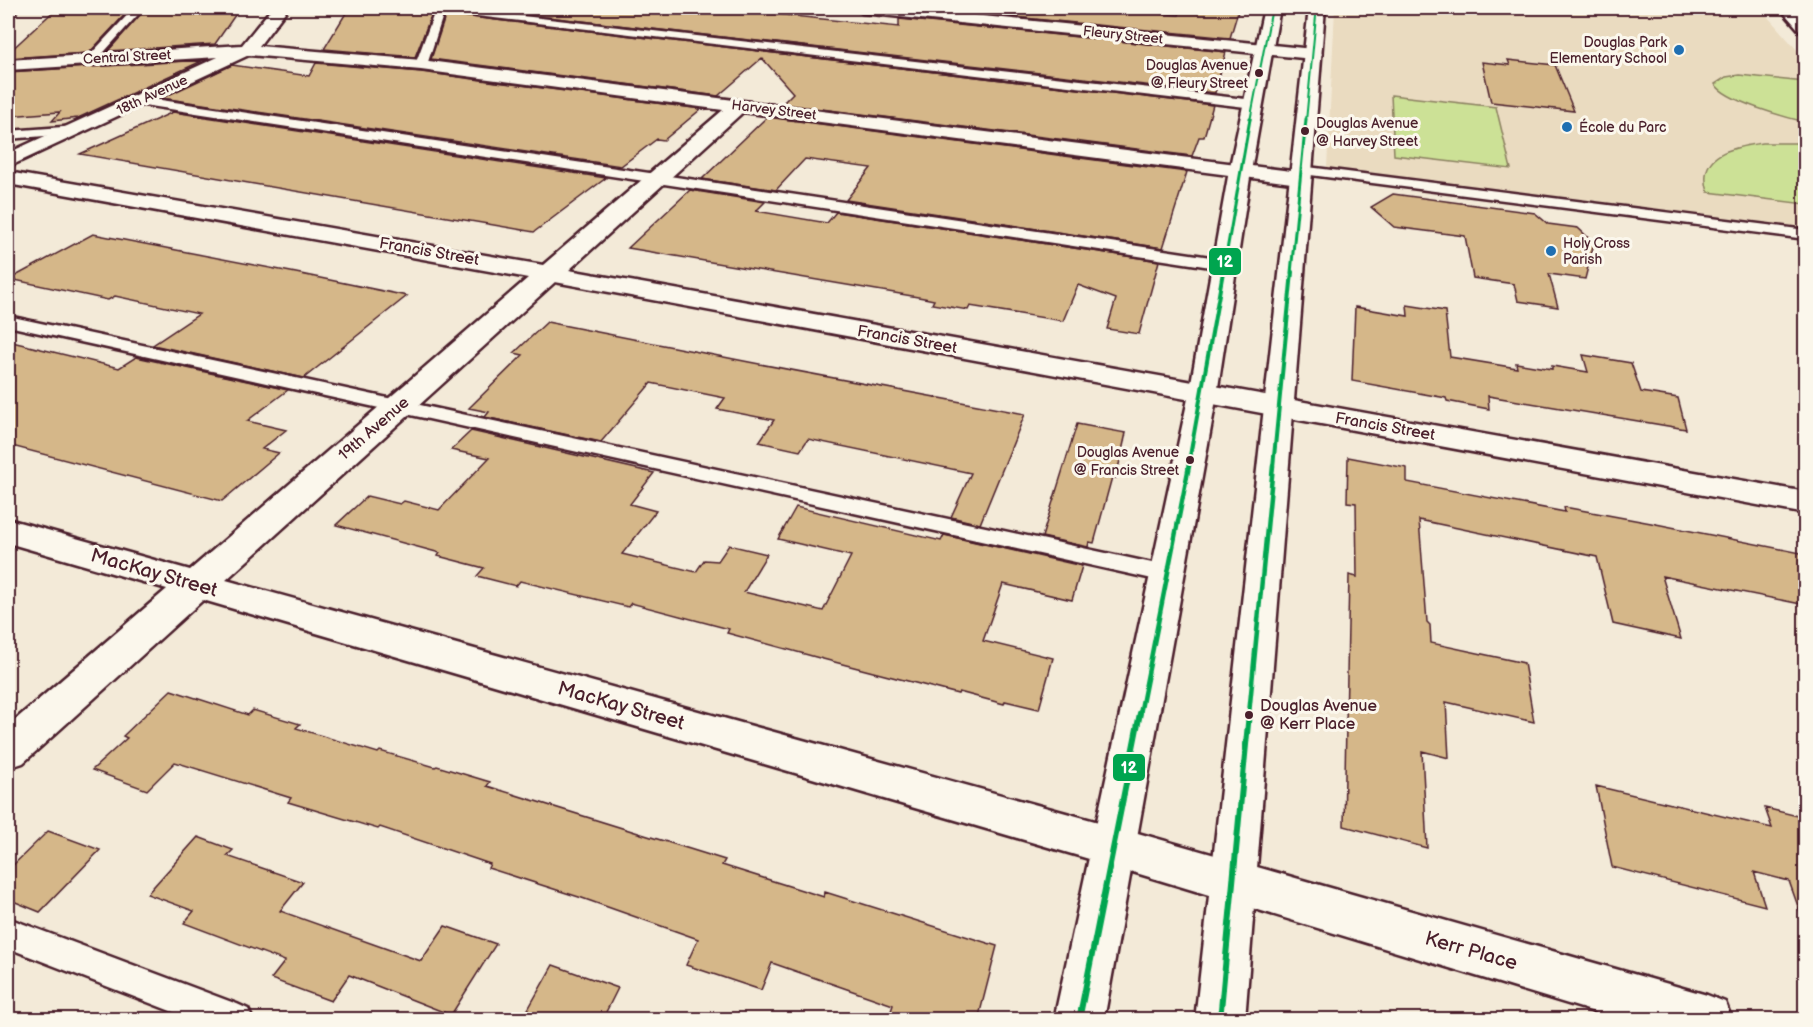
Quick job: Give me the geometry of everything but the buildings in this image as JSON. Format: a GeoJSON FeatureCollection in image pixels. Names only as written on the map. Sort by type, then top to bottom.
{"type":"FeatureCollection","features":[{"type":"Feature","properties":{"kind":"street","name":"18th Avenue"},"geometry":{"type":"LineString","coordinates":[[8,161],[141,102],[248,50],[280,8]]}},
{"type":"Feature","properties":{"kind":"street","name":"Fleury Street"},"geometry":{"type":"LineString","coordinates":[[862,8],[1313,54]]}},
{"type":"Feature","properties":{"kind":"street"},"geometry":{"type":"LineString","coordinates":[[1078,1020],[1203,394],[1240,171],[1272,8]]}},
{"type":"Feature","properties":{"kind":"street"},"geometry":{"type":"LineString","coordinates":[[1220,1020],[1235,883],[1276,408],[1317,8]]}},
{"type":"Feature","properties":{"kind":"street"},"geometry":{"type":"LineString","coordinates":[[1787,8],[1806,28]]}},
{"type":"Feature","properties":{"kind":"street","name":"Central Street"},"geometry":{"type":"LineString","coordinates":[[8,65],[248,50]]}},
{"type":"Feature","properties":{"kind":"street","name":"Harvey Street"},"geometry":{"type":"LineString","coordinates":[[248,50],[421,65],[1240,171],[1299,174]]}},
{"type":"Feature","properties":{"kind":"street","name":"19th Avenue"},"geometry":{"type":"LineString","coordinates":[[8,751],[740,105]]}},
{"type":"Feature","properties":{"kind":"street","name":"Francis Street"},"geometry":{"type":"LineString","coordinates":[[8,178],[1806,503]]}},
{"type":"Feature","properties":{"kind":"street","name":"MacKay Street"},"geometry":{"type":"LineString","coordinates":[[8,531],[1113,846],[1235,883]]}},
{"type":"Feature","properties":{"kind":"street","name":"Kerr Place"},"geometry":{"type":"LineString","coordinates":[[1235,883],[1707,1020]]}},
{"type":"Feature","properties":{"kind":"lane"},"geometry":{"type":"LineString","coordinates":[[92,59],[139,8]]}},
{"type":"Feature","properties":{"kind":"lane"},"geometry":{"type":"LineString","coordinates":[[421,65],[441,8],[1254,104]]}},
{"type":"Feature","properties":{"kind":"lane"},"geometry":{"type":"LineString","coordinates":[[1267,8],[1272,8]]}},
{"type":"Feature","properties":{"kind":"lane"},"geometry":{"type":"LineString","coordinates":[[141,102],[1224,264]]}},
{"type":"Feature","properties":{"kind":"lane"},"geometry":{"type":"LineString","coordinates":[[8,135],[77,130]]}},
{"type":"Feature","properties":{"kind":"lane"},"geometry":{"type":"LineString","coordinates":[[1299,174],[1806,235]]}},
{"type":"Feature","properties":{"kind":"lane"},"geometry":{"type":"LineString","coordinates":[[8,321],[397,408],[1166,574]]}},
{"type":"Feature","properties":{"kind":"lane"},"geometry":{"type":"LineString","coordinates":[[8,933],[237,1020]]}},
{"type":"Feature","properties":{"kind":"shaded area","name":"École du Parc"},"geometry":{"type":"Polygon","coordinates":[[[1335,8],[1760,8],[1805,59],[1805,229],[1327,168],[1335,8]]]}},
{"type":"Feature","properties":{"kind":"shaded area"},"geometry":{"type":"Polygon","coordinates":[[[198,59],[204,63],[42,137],[8,140],[8,70],[198,59]]]}},
{"type":"Feature","properties":{"kind":"green space"},"geometry":{"type":"Polygon","coordinates":[[[1739,75],[1805,82],[1805,122],[1743,102],[1730,96],[1715,84],[1726,77],[1739,75]]]}},
{"type":"Feature","properties":{"kind":"green space"},"geometry":{"type":"Polygon","coordinates":[[[1391,95],[1496,107],[1511,169],[1394,155],[1391,95]]]}},
{"type":"Feature","properties":{"kind":"green space"},"geometry":{"type":"Polygon","coordinates":[[[1762,143],[1805,143],[1805,204],[1708,192],[1707,168],[1712,160],[1729,150],[1762,143]]]}},
{"type":"Feature","properties":{"kind":"transit line","name":"12"},"geometry":{"type":"LineString","coordinates":[[1079,1020],[1203,394],[1240,171],[1272,8]]}},
{"type":"Feature","properties":{"kind":"transit line","name":"12"},"geometry":{"type":"LineString","coordinates":[[1220,1020],[1316,16]]}},
{"type":"Feature","properties":{"kind":"place","name":"Douglas Park Elementary School"},"geometry":{"type":"Point","coordinates":[1679,50]}},
{"type":"Feature","properties":{"kind":"place","name":"Douglas Avenue @ Fleury Street"},"geometry":{"type":"Point","coordinates":[1259,73]}},
{"type":"Feature","properties":{"kind":"place","name":"École du Parc"},"geometry":{"type":"Point","coordinates":[1567,127]}},
{"type":"Feature","properties":{"kind":"place","name":"Douglas Avenue @ Harvey Street"},"geometry":{"type":"Point","coordinates":[1305,131]}},
{"type":"Feature","properties":{"kind":"place","name":"Holy Cross Parish"},"geometry":{"type":"Point","coordinates":[1551,251]}},
{"type":"Feature","properties":{"kind":"place","name":"Douglas Avenue @ Francis Street"},"geometry":{"type":"Point","coordinates":[1190,460]}},
{"type":"Feature","properties":{"kind":"place","name":"Douglas Avenue @ Kerr Place"},"geometry":{"type":"Point","coordinates":[1249,715]}}]}
